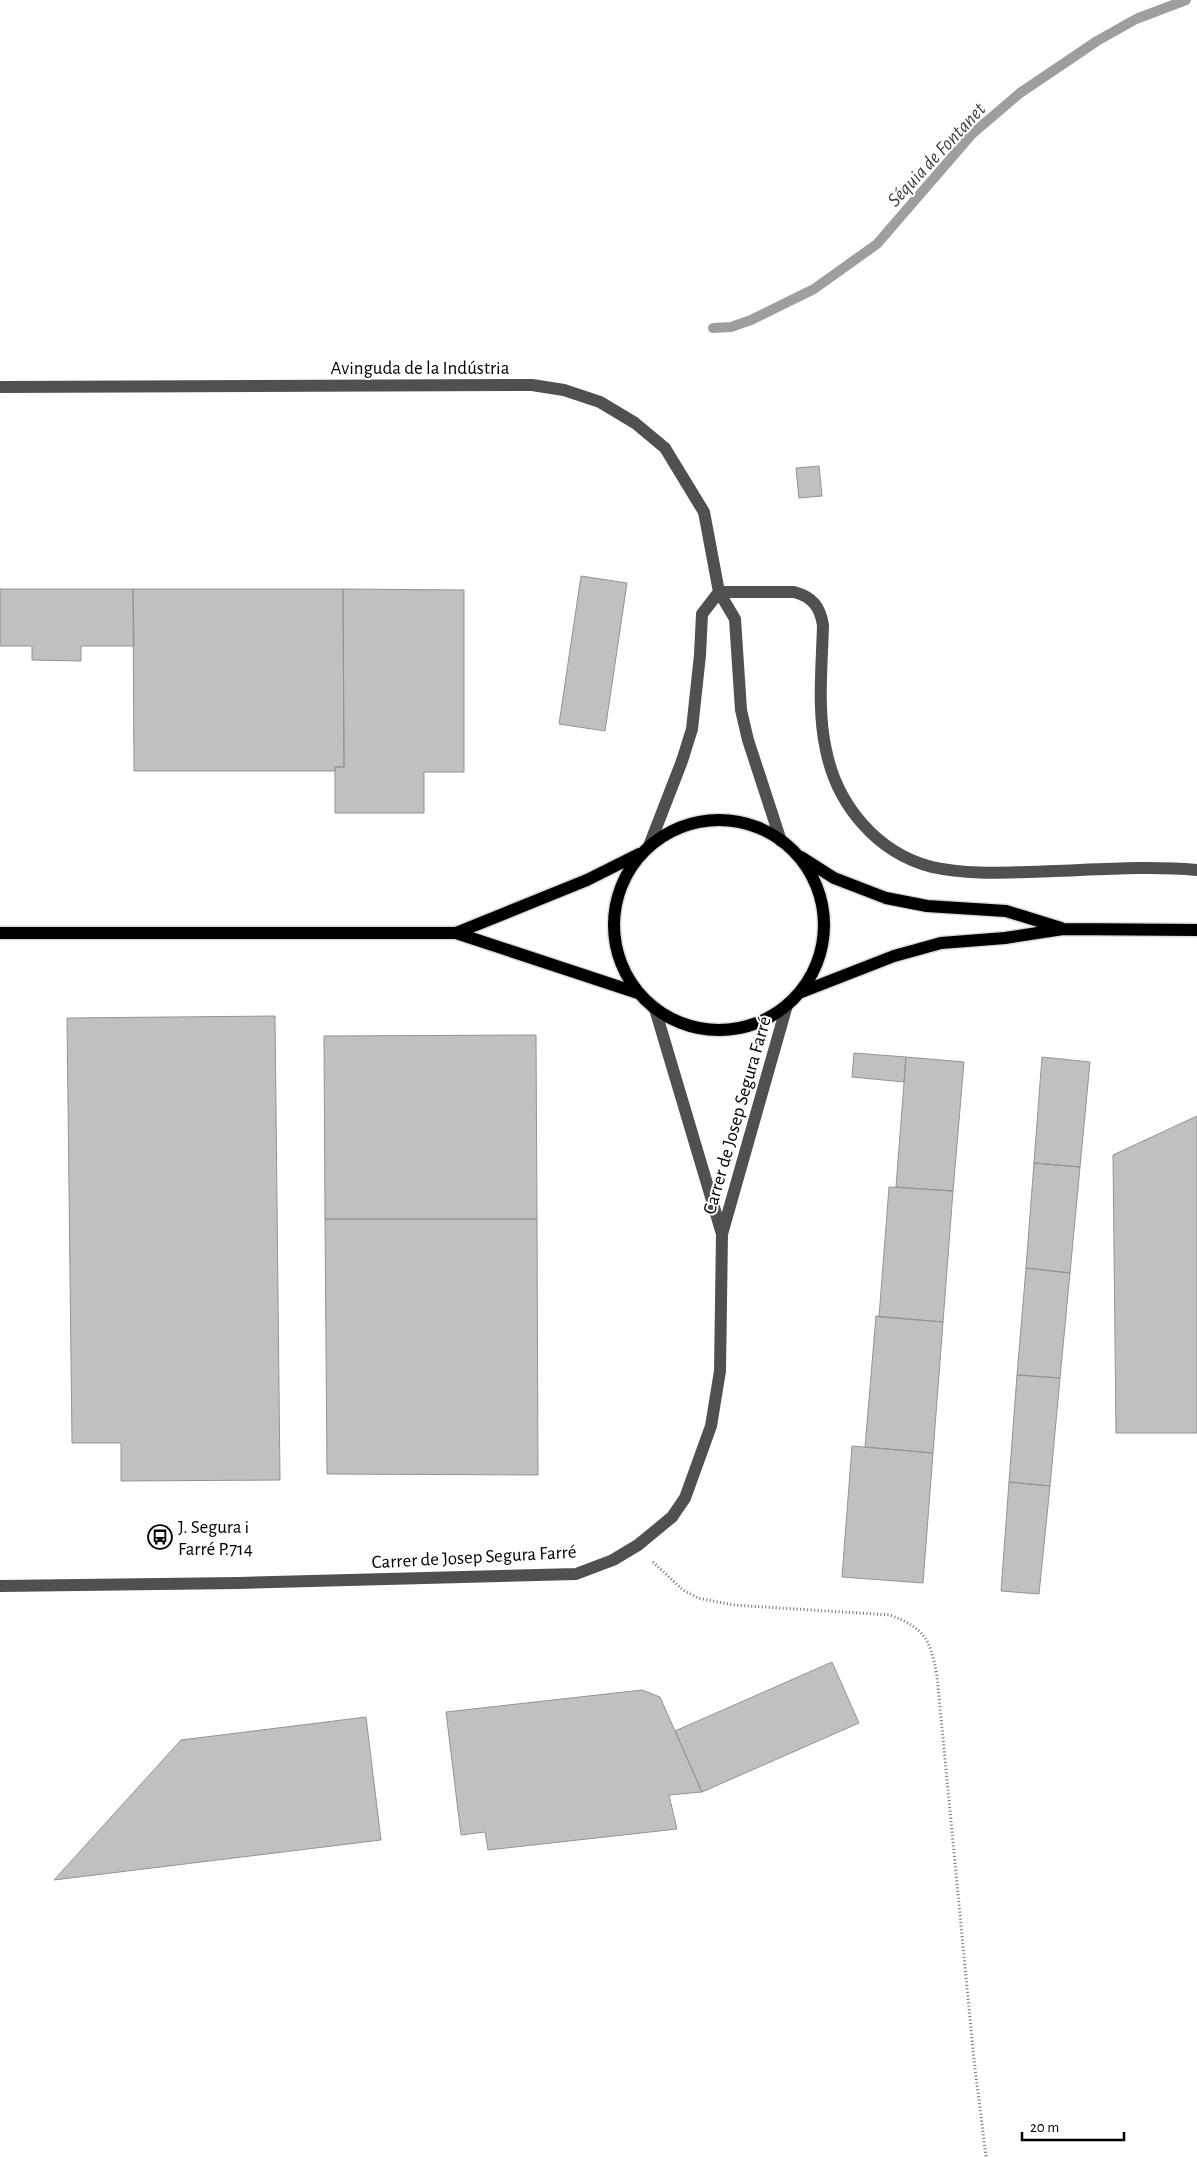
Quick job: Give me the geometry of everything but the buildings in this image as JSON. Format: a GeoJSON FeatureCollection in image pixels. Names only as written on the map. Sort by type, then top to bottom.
{"type":"FeatureCollection","features":[{"type":"Feature","properties":{"kind":"main road"},"geometry":{"type":"LineString","coordinates":[[456,933],[587,880],[645,850],[673,830],[700,822],[728,820],[756,827],[781,841],[794,852],[834,878],[886,898],[927,906],[1006,912],[1063,929]]}},
{"type":"Feature","properties":{"kind":"main road"},"geometry":{"type":"LineString","coordinates":[[645,850],[624,878],[615,907],[614,938],[622,967],[638,993],[655,1009],[675,1021],[698,1028],[722,1031],[767,1019],[787,1005],[799,993],[811,975],[820,955],[823,911],[817,890],[808,870],[794,852]]}},
{"type":"Feature","properties":{"kind":"main road"},"geometry":{"type":"LineString","coordinates":[[799,993],[894,956],[941,943],[1005,938],[1063,929],[1197,930]]}},
{"type":"Feature","properties":{"kind":"main road"},"geometry":{"type":"LineString","coordinates":[[1154,930],[1197,939]]}},
{"type":"Feature","properties":{"kind":"main road"},"geometry":{"type":"LineString","coordinates":[[0,933],[456,933],[638,993]]}},
{"type":"Feature","properties":{"kind":"street","name":"Avinguda de la Indústria"},"geometry":{"type":"LineString","coordinates":[[0,387],[532,385],[564,390],[600,402],[634,422],[665,448],[704,512],[719,592],[735,619],[741,710],[748,740],[781,841]]}},
{"type":"Feature","properties":{"kind":"street"},"geometry":{"type":"LineString","coordinates":[[645,850],[682,761],[692,728],[700,655],[702,614],[719,592],[794,592],[806,595],[814,602],[820,612],[823,625],[822,722],[830,768],[837,787],[857,818],[870,831],[899,853],[914,861],[933,867],[974,872],[1002,873],[1142,868],[1197,870]]}},
{"type":"Feature","properties":{"kind":"street","name":"Carrer de Josep Segura Farré"},"geometry":{"type":"LineString","coordinates":[[0,1586],[240,1583],[576,1574],[613,1560],[638,1545],[672,1517],[685,1498],[711,1426],[720,1371],[722,1234],[787,1005]]}},
{"type":"Feature","properties":{"kind":"street","name":"Carrer de Josep Segura Farré"},"geometry":{"type":"LineString","coordinates":[[655,1009],[722,1234]]}},
{"type":"Feature","properties":{"kind":"path"},"geometry":{"type":"LineString","coordinates":[[638,1545],[667,1577],[683,1590],[698,1598],[733,1605],[890,1614],[904,1620],[926,1638],[932,1650],[936,1676],[974,2060],[986,2157]]}},
{"type":"Feature","properties":{"kind":"waterway","name":"Séquia de Fontanet"},"geometry":{"type":"LineString","coordinates":[[713,328],[731,327],[751,320],[814,289],[877,244],[972,134],[1020,93],[1097,41],[1136,19],[1186,0]]}},
{"type":"Feature","properties":{"kind":"place","name":"J. Segura i Farré P.714"},"geometry":{"type":"Point","coordinates":[160,1537]}}]}
